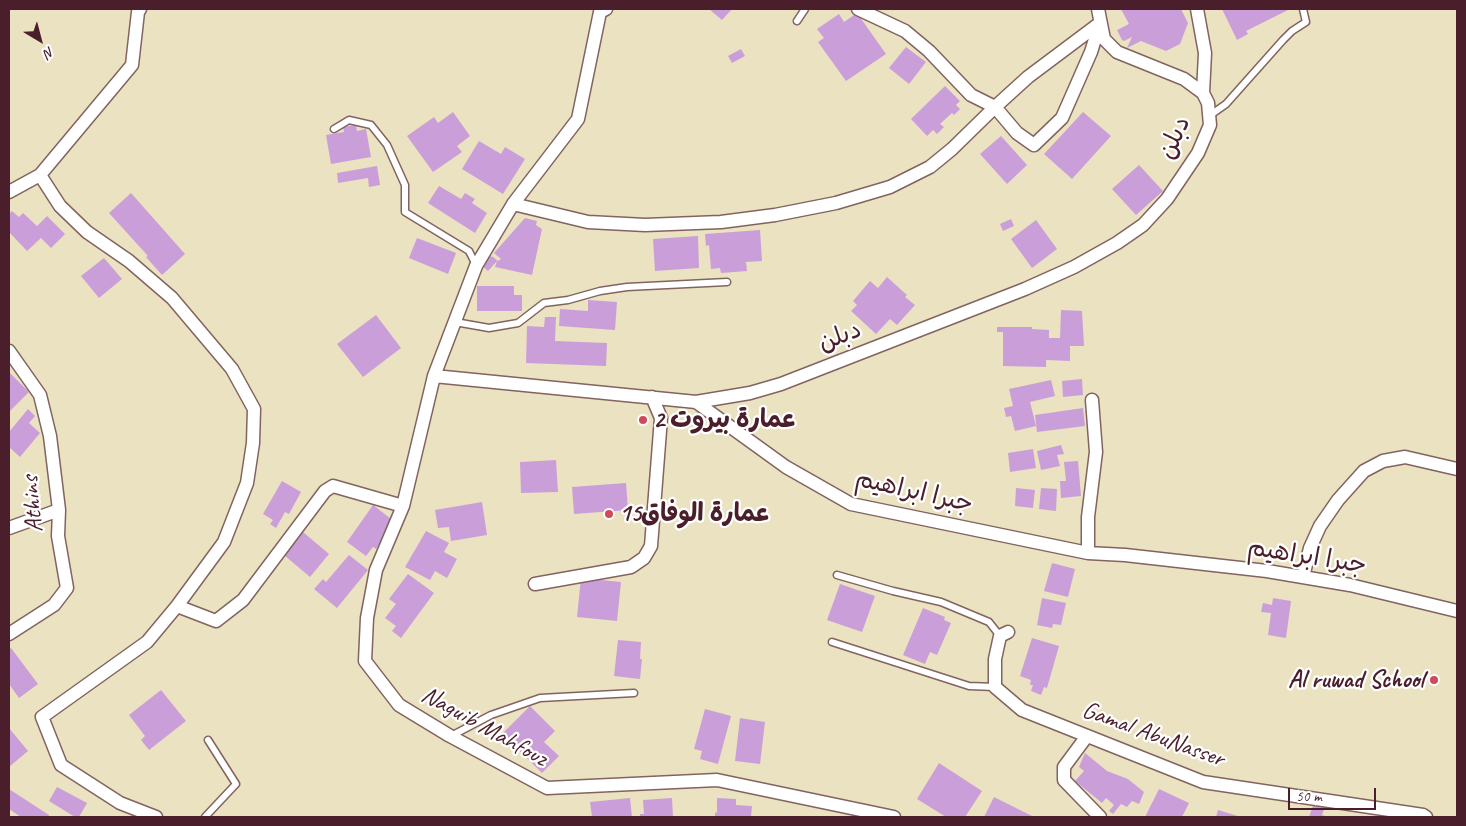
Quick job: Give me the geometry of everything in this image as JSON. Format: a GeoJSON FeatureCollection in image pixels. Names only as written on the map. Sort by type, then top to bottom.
{"type":"FeatureCollection","features":[{"type":"Feature","properties":{"kind":"street"},"geometry":{"type":"LineString","coordinates":[[858,9],[905,31],[929,51],[971,95],[995,107],[1016,133],[1034,145],[1062,118],[1091,52],[1100,23],[1098,9]]}},
{"type":"Feature","properties":{"kind":"street"},"geometry":{"type":"LineString","coordinates":[[1197,9],[1204,53],[1203,93]]}},
{"type":"Feature","properties":{"kind":"street"},"geometry":{"type":"LineString","coordinates":[[9,192],[40,175],[132,65],[134,10]]}},
{"type":"Feature","properties":{"kind":"street","name":"Naguib Mahfouz"},"geometry":{"type":"LineString","coordinates":[[601,10],[578,119],[513,204],[476,266],[434,376],[403,506],[376,570],[367,618],[365,661],[399,705],[450,736],[547,788],[717,780],[894,817]]}},
{"type":"Feature","properties":{"kind":"street"},"geometry":{"type":"LineString","coordinates":[[513,204],[588,222],[645,225],[721,222],[775,215],[836,203],[890,187],[930,167],[952,149],[1028,77],[1100,23]]}},
{"type":"Feature","properties":{"kind":"street","name":"دبلن"},"geometry":{"type":"LineString","coordinates":[[434,376],[696,402],[750,393],[781,384],[1025,289],[1074,267],[1118,243],[1143,225],[1167,200],[1198,153],[1210,125],[1208,103],[1203,93],[1184,79],[1116,52],[1104,39],[1100,23]]}},
{"type":"Feature","properties":{"kind":"street"},"geometry":{"type":"LineString","coordinates":[[40,175],[60,206],[87,232],[129,261],[172,298],[232,368],[254,409],[247,483],[224,542],[177,606],[147,642],[42,717],[61,765],[120,803],[156,817]]}},
{"type":"Feature","properties":{"kind":"street","name":"Athins"},"geometry":{"type":"LineString","coordinates":[[9,351],[40,395],[50,436],[59,510],[58,536],[67,588],[54,605],[9,634]]}},
{"type":"Feature","properties":{"kind":"street"},"geometry":{"type":"LineString","coordinates":[[535,584],[631,567],[644,558],[651,546],[661,418],[652,397]]}},
{"type":"Feature","properties":{"kind":"street"},"geometry":{"type":"LineString","coordinates":[[1088,553],[1088,517],[1096,452],[1092,400]]}},
{"type":"Feature","properties":{"kind":"street","name":"جبرا ابراهيم"},"geometry":{"type":"LineString","coordinates":[[696,402],[786,467],[851,504],[1088,553],[1199,563],[1303,577],[1350,585],[1457,611]]}},
{"type":"Feature","properties":{"kind":"street"},"geometry":{"type":"LineString","coordinates":[[1303,577],[1310,548],[1320,526],[1338,500],[1364,471],[1383,461],[1405,457],[1457,469]]}},
{"type":"Feature","properties":{"kind":"street"},"geometry":{"type":"LineString","coordinates":[[177,606],[216,621],[243,600],[325,490],[333,486],[403,506]]}},
{"type":"Feature","properties":{"kind":"street"},"geometry":{"type":"LineString","coordinates":[[9,528],[59,510]]}},
{"type":"Feature","properties":{"kind":"street"},"geometry":{"type":"LineString","coordinates":[[995,687],[995,659],[1004,634]]}},
{"type":"Feature","properties":{"kind":"street","name":"Gamal AbuNasser"},"geometry":{"type":"LineString","coordinates":[[995,687],[1022,710],[1203,782],[1423,815],[1426,817]]}},
{"type":"Feature","properties":{"kind":"street"},"geometry":{"type":"LineString","coordinates":[[1087,736],[1064,767],[1064,780],[1100,817]]}},
{"type":"Feature","properties":{"kind":"lane"},"geometry":{"type":"LineString","coordinates":[[797,21],[805,9]]}},
{"type":"Feature","properties":{"kind":"lane"},"geometry":{"type":"LineString","coordinates":[[1209,116],[1226,104],[1282,40],[1306,22],[1303,9]]}},
{"type":"Feature","properties":{"kind":"lane"},"geometry":{"type":"LineString","coordinates":[[334,128],[349,120],[371,124],[387,145],[405,185],[406,212],[469,251],[476,266]]}},
{"type":"Feature","properties":{"kind":"lane"},"geometry":{"type":"LineString","coordinates":[[455,322],[489,328],[518,323],[544,303],[568,300],[600,291],[627,287],[727,282]]}},
{"type":"Feature","properties":{"kind":"lane"},"geometry":{"type":"LineString","coordinates":[[837,575],[894,592],[940,602],[988,622],[1004,634]]}},
{"type":"Feature","properties":{"kind":"lane"},"geometry":{"type":"LineString","coordinates":[[832,642],[969,686],[995,687]]}},
{"type":"Feature","properties":{"kind":"lane"},"geometry":{"type":"LineString","coordinates":[[450,736],[491,715],[540,698],[634,693]]}},
{"type":"Feature","properties":{"kind":"lane"},"geometry":{"type":"LineString","coordinates":[[205,817],[236,784],[208,740]]}},
{"type":"Feature","properties":{"kind":"building"},"geometry":{"type":"Polygon","coordinates":[[[709,9],[732,9],[722,20],[709,9]]]}},
{"type":"Feature","properties":{"kind":"building"},"geometry":{"type":"Polygon","coordinates":[[[1121,9],[1181,9],[1188,23],[1180,44],[1166,51],[1141,41],[1127,48],[1132,37],[1124,41],[1117,30],[1129,24],[1121,9]]]}},
{"type":"Feature","properties":{"kind":"building"},"geometry":{"type":"Polygon","coordinates":[[[1222,9],[1288,10],[1246,31],[1248,34],[1237,40],[1222,9]]]}},
{"type":"Feature","properties":{"kind":"building"},"geometry":{"type":"Polygon","coordinates":[[[857,13],[886,54],[846,81],[818,42],[824,38],[817,29],[839,14],[844,22],[857,13]]]}},
{"type":"Feature","properties":{"kind":"building"},"geometry":{"type":"Polygon","coordinates":[[[906,47],[926,62],[909,84],[889,68],[906,47]]]}},
{"type":"Feature","properties":{"kind":"building"},"geometry":{"type":"Polygon","coordinates":[[[741,49],[745,56],[732,63],[728,56],[741,49]]]}},
{"type":"Feature","properties":{"kind":"building"},"geometry":{"type":"Polygon","coordinates":[[[945,86],[960,101],[956,105],[960,109],[954,115],[952,113],[940,124],[944,127],[937,134],[933,130],[927,136],[911,119],[945,86]]]}},
{"type":"Feature","properties":{"kind":"building"},"geometry":{"type":"Polygon","coordinates":[[[453,112],[470,136],[457,146],[462,152],[433,172],[407,136],[434,117],[438,123],[453,112]]]}},
{"type":"Feature","properties":{"kind":"building"},"geometry":{"type":"Polygon","coordinates":[[[1083,112],[1111,136],[1072,179],[1044,154],[1083,112]]]}},
{"type":"Feature","properties":{"kind":"building"},"geometry":{"type":"Polygon","coordinates":[[[356,125],[357,131],[366,129],[371,157],[331,164],[326,135],[344,132],[343,127],[356,125]]]}},
{"type":"Feature","properties":{"kind":"building"},"geometry":{"type":"Polygon","coordinates":[[[1001,136],[1027,165],[1007,184],[980,154],[1001,136]]]}},
{"type":"Feature","properties":{"kind":"building"},"geometry":{"type":"Polygon","coordinates":[[[479,141],[501,154],[505,147],[525,159],[503,194],[462,169],[479,141]]]}},
{"type":"Feature","properties":{"kind":"building"},"geometry":{"type":"Polygon","coordinates":[[[1139,165],[1163,191],[1136,215],[1112,189],[1139,165]]]}},
{"type":"Feature","properties":{"kind":"building"},"geometry":{"type":"Polygon","coordinates":[[[377,166],[380,185],[369,187],[368,178],[338,183],[337,173],[377,166]]]}},
{"type":"Feature","properties":{"kind":"building"},"geometry":{"type":"Polygon","coordinates":[[[439,186],[461,199],[465,193],[475,199],[472,203],[487,213],[475,233],[428,203],[439,186]]]}},
{"type":"Feature","properties":{"kind":"building"},"geometry":{"type":"Polygon","coordinates":[[[131,193],[185,254],[162,275],[146,257],[148,256],[109,213],[131,193]]]}},
{"type":"Feature","properties":{"kind":"building"},"geometry":{"type":"Polygon","coordinates":[[[12,211],[19,217],[23,213],[37,226],[47,216],[65,234],[51,248],[41,238],[27,251],[9,232],[9,214],[12,211]]]}},
{"type":"Feature","properties":{"kind":"building"},"geometry":{"type":"Polygon","coordinates":[[[525,218],[537,221],[536,225],[542,229],[532,275],[495,267],[497,261],[488,271],[481,265],[489,256],[498,261],[501,259],[494,253],[525,218]]]}},
{"type":"Feature","properties":{"kind":"building"},"geometry":{"type":"Polygon","coordinates":[[[1011,219],[1014,226],[1003,231],[1000,224],[1011,219]]]}},
{"type":"Feature","properties":{"kind":"building"},"geometry":{"type":"Polygon","coordinates":[[[1036,220],[1057,249],[1032,268],[1011,239],[1036,220]]]}},
{"type":"Feature","properties":{"kind":"building"},"geometry":{"type":"Polygon","coordinates":[[[760,230],[762,261],[746,262],[747,271],[721,273],[720,268],[711,269],[709,245],[706,246],[705,234],[760,230]]]}},
{"type":"Feature","properties":{"kind":"building"},"geometry":{"type":"Polygon","coordinates":[[[698,236],[699,268],[655,271],[653,239],[698,236]]]}},
{"type":"Feature","properties":{"kind":"building"},"geometry":{"type":"Polygon","coordinates":[[[417,238],[456,253],[448,274],[409,258],[417,238]]]}},
{"type":"Feature","properties":{"kind":"building"},"geometry":{"type":"Polygon","coordinates":[[[104,258],[122,279],[99,298],[81,276],[104,258]]]}},
{"type":"Feature","properties":{"kind":"building"},"geometry":{"type":"Polygon","coordinates":[[[887,277],[915,305],[897,325],[890,319],[876,334],[851,311],[857,305],[853,301],[870,281],[878,288],[887,277]]]}},
{"type":"Feature","properties":{"kind":"building"},"geometry":{"type":"Polygon","coordinates":[[[477,286],[514,286],[514,295],[522,295],[522,311],[477,311],[477,286]]]}},
{"type":"Feature","properties":{"kind":"building"},"geometry":{"type":"Polygon","coordinates":[[[588,300],[617,302],[615,330],[559,326],[560,309],[588,311],[588,300]]]}},
{"type":"Feature","properties":{"kind":"building"},"geometry":{"type":"Polygon","coordinates":[[[1061,310],[1082,311],[1084,346],[1070,346],[1070,361],[1046,360],[1046,367],[1003,366],[1003,332],[997,332],[997,327],[1032,327],[1032,329],[1049,330],[1049,338],[1060,338],[1061,310]]]}},
{"type":"Feature","properties":{"kind":"building"},"geometry":{"type":"Polygon","coordinates":[[[376,315],[401,348],[363,377],[337,344],[376,315]]]}},
{"type":"Feature","properties":{"kind":"building"},"geometry":{"type":"Polygon","coordinates":[[[545,317],[556,317],[555,341],[607,343],[606,366],[526,363],[527,326],[544,327],[545,317]]]}},
{"type":"Feature","properties":{"kind":"building"},"geometry":{"type":"Polygon","coordinates":[[[9,372],[29,392],[9,412],[9,372]]]}},
{"type":"Feature","properties":{"kind":"building"},"geometry":{"type":"Polygon","coordinates":[[[1082,379],[1083,395],[1063,397],[1062,381],[1082,379]]]}},
{"type":"Feature","properties":{"kind":"building"},"geometry":{"type":"Polygon","coordinates":[[[1051,380],[1055,396],[1030,402],[1036,426],[1015,431],[1011,416],[1006,417],[1004,408],[1013,406],[1009,389],[1051,380]]]}},
{"type":"Feature","properties":{"kind":"building"},"geometry":{"type":"Polygon","coordinates":[[[1083,408],[1085,426],[1037,432],[1035,415],[1083,408]]]}},
{"type":"Feature","properties":{"kind":"building"},"geometry":{"type":"Polygon","coordinates":[[[28,409],[35,416],[29,423],[40,433],[20,457],[9,447],[9,432],[28,409]]]}},
{"type":"Feature","properties":{"kind":"building"},"geometry":{"type":"Polygon","coordinates":[[[1061,445],[1064,454],[1057,455],[1060,466],[1041,470],[1037,451],[1061,445]]]}},
{"type":"Feature","properties":{"kind":"building"},"geometry":{"type":"Polygon","coordinates":[[[1033,449],[1036,468],[1010,472],[1008,453],[1033,449]]]}},
{"type":"Feature","properties":{"kind":"building"},"geometry":{"type":"Polygon","coordinates":[[[556,460],[558,492],[521,493],[520,462],[556,460]]]}},
{"type":"Feature","properties":{"kind":"building"},"geometry":{"type":"Polygon","coordinates":[[[1078,461],[1081,496],[1061,498],[1060,481],[1066,481],[1064,462],[1078,461]]]}},
{"type":"Feature","properties":{"kind":"building"},"geometry":{"type":"Polygon","coordinates":[[[282,481],[301,492],[289,514],[285,512],[276,528],[270,524],[273,520],[263,514],[282,481]]]}},
{"type":"Feature","properties":{"kind":"building"},"geometry":{"type":"Polygon","coordinates":[[[626,483],[628,510],[574,514],[572,487],[626,483]]]}},
{"type":"Feature","properties":{"kind":"building"},"geometry":{"type":"Polygon","coordinates":[[[1016,488],[1035,490],[1033,508],[1015,506],[1016,488]]]}},
{"type":"Feature","properties":{"kind":"building"},"geometry":{"type":"Polygon","coordinates":[[[1041,488],[1057,489],[1056,511],[1039,509],[1041,488]]]}},
{"type":"Feature","properties":{"kind":"building"},"geometry":{"type":"Polygon","coordinates":[[[482,502],[487,535],[451,541],[449,527],[438,528],[435,510],[482,502]]]}},
{"type":"Feature","properties":{"kind":"building"},"geometry":{"type":"Polygon","coordinates":[[[373,505],[395,522],[376,549],[373,547],[366,556],[347,542],[373,505]]]}},
{"type":"Feature","properties":{"kind":"building"},"geometry":{"type":"Polygon","coordinates":[[[426,531],[449,543],[444,552],[457,559],[447,578],[435,571],[430,580],[405,567],[426,531]]]}},
{"type":"Feature","properties":{"kind":"building"},"geometry":{"type":"Polygon","coordinates":[[[303,532],[329,554],[310,577],[284,555],[303,532]]]}},
{"type":"Feature","properties":{"kind":"building"},"geometry":{"type":"Polygon","coordinates":[[[349,555],[368,570],[337,608],[314,589],[323,579],[326,582],[349,555]]]}},
{"type":"Feature","properties":{"kind":"building"},"geometry":{"type":"Polygon","coordinates":[[[1052,563],[1075,569],[1068,597],[1044,591],[1052,563]]]}},
{"type":"Feature","properties":{"kind":"building"},"geometry":{"type":"Polygon","coordinates":[[[408,574],[434,593],[401,638],[392,631],[396,626],[385,618],[396,604],[389,599],[408,574]]]}},
{"type":"Feature","properties":{"kind":"building"},"geometry":{"type":"Polygon","coordinates":[[[581,578],[621,582],[617,621],[577,617],[581,578]]]}},
{"type":"Feature","properties":{"kind":"building"},"geometry":{"type":"Polygon","coordinates":[[[840,584],[875,596],[862,632],[827,620],[840,584]]]}},
{"type":"Feature","properties":{"kind":"building"},"geometry":{"type":"Polygon","coordinates":[[[1042,598],[1066,603],[1061,625],[1053,624],[1052,628],[1037,625],[1042,598]]]}},
{"type":"Feature","properties":{"kind":"building"},"geometry":{"type":"Polygon","coordinates":[[[1273,598],[1291,601],[1286,638],[1268,635],[1271,613],[1261,612],[1263,603],[1272,605],[1273,598]]]}},
{"type":"Feature","properties":{"kind":"building"},"geometry":{"type":"Polygon","coordinates":[[[923,608],[945,617],[944,620],[951,623],[937,655],[930,652],[925,664],[903,655],[923,608]]]}},
{"type":"Feature","properties":{"kind":"building"},"geometry":{"type":"Polygon","coordinates":[[[1032,638],[1059,646],[1047,688],[1044,687],[1041,695],[1031,691],[1033,685],[1030,685],[1031,680],[1020,676],[1032,638]]]}},
{"type":"Feature","properties":{"kind":"building"},"geometry":{"type":"Polygon","coordinates":[[[618,640],[641,642],[640,679],[614,676],[618,640]]]}},
{"type":"Feature","properties":{"kind":"building"},"geometry":{"type":"Polygon","coordinates":[[[11,648],[38,684],[19,698],[9,684],[9,649],[11,648]]]}},
{"type":"Feature","properties":{"kind":"building"},"geometry":{"type":"Polygon","coordinates":[[[161,690],[186,721],[149,750],[141,740],[145,736],[129,715],[161,690]]]}},
{"type":"Feature","properties":{"kind":"building"},"geometry":{"type":"Polygon","coordinates":[[[530,706],[555,731],[544,742],[559,756],[542,773],[502,734],[530,706]]]}},
{"type":"Feature","properties":{"kind":"building"},"geometry":{"type":"Polygon","coordinates":[[[705,709],[731,716],[718,764],[700,759],[702,751],[694,749],[705,709]]]}},
{"type":"Feature","properties":{"kind":"building"},"geometry":{"type":"Polygon","coordinates":[[[740,718],[765,722],[760,764],[735,761],[740,718]]]}},
{"type":"Feature","properties":{"kind":"building"},"geometry":{"type":"Polygon","coordinates":[[[9,728],[28,751],[9,767],[9,728]]]}},
{"type":"Feature","properties":{"kind":"building"},"geometry":{"type":"Polygon","coordinates":[[[1085,753],[1107,771],[1128,779],[1144,792],[1139,804],[1132,801],[1127,807],[1121,804],[1113,814],[1109,811],[1114,805],[1106,798],[1102,803],[1075,781],[1084,771],[1079,767],[1085,753]]]}},
{"type":"Feature","properties":{"kind":"building"},"geometry":{"type":"Polygon","coordinates":[[[939,763],[982,791],[965,817],[946,817],[917,799],[939,763]]]}},
{"type":"Feature","properties":{"kind":"building"},"geometry":{"type":"Polygon","coordinates":[[[57,787],[87,803],[79,817],[75,817],[49,801],[57,787]]]}},
{"type":"Feature","properties":{"kind":"building"},"geometry":{"type":"Polygon","coordinates":[[[9,789],[49,815],[48,817],[21,817],[9,809],[9,789]]]}},
{"type":"Feature","properties":{"kind":"building"},"geometry":{"type":"Polygon","coordinates":[[[1159,789],[1189,803],[1182,817],[1145,817],[1159,789]]]}},
{"type":"Feature","properties":{"kind":"building"},"geometry":{"type":"Polygon","coordinates":[[[994,797],[1032,816],[1032,817],[984,817],[994,797]]]}},
{"type":"Feature","properties":{"kind":"building"},"geometry":{"type":"Polygon","coordinates":[[[630,798],[632,817],[592,817],[590,802],[630,798]]]}},
{"type":"Feature","properties":{"kind":"building"},"geometry":{"type":"Polygon","coordinates":[[[672,798],[673,817],[640,817],[640,814],[644,814],[643,800],[672,798]]]}},
{"type":"Feature","properties":{"kind":"building"},"geometry":{"type":"Polygon","coordinates":[[[717,798],[736,799],[736,805],[752,806],[751,817],[715,817],[715,812],[717,813],[717,798]]]}},
{"type":"Feature","properties":{"kind":"building"},"geometry":{"type":"Polygon","coordinates":[[[1314,803],[1325,807],[1322,815],[1328,817],[1309,817],[1314,803]]]}},
{"type":"Feature","properties":{"kind":"building"},"geometry":{"type":"Polygon","coordinates":[[[1218,810],[1241,817],[1216,817],[1218,810]]]}},
{"type":"Feature","properties":{"kind":"place","name":"عمارة بيروت 2"},"geometry":{"type":"Point","coordinates":[643,420]}},
{"type":"Feature","properties":{"kind":"place","name":"عمارة الوفاق15"},"geometry":{"type":"Point","coordinates":[609,514]}},
{"type":"Feature","properties":{"kind":"place","name":"Al ruwad School"},"geometry":{"type":"Point","coordinates":[1434,680]}}]}
